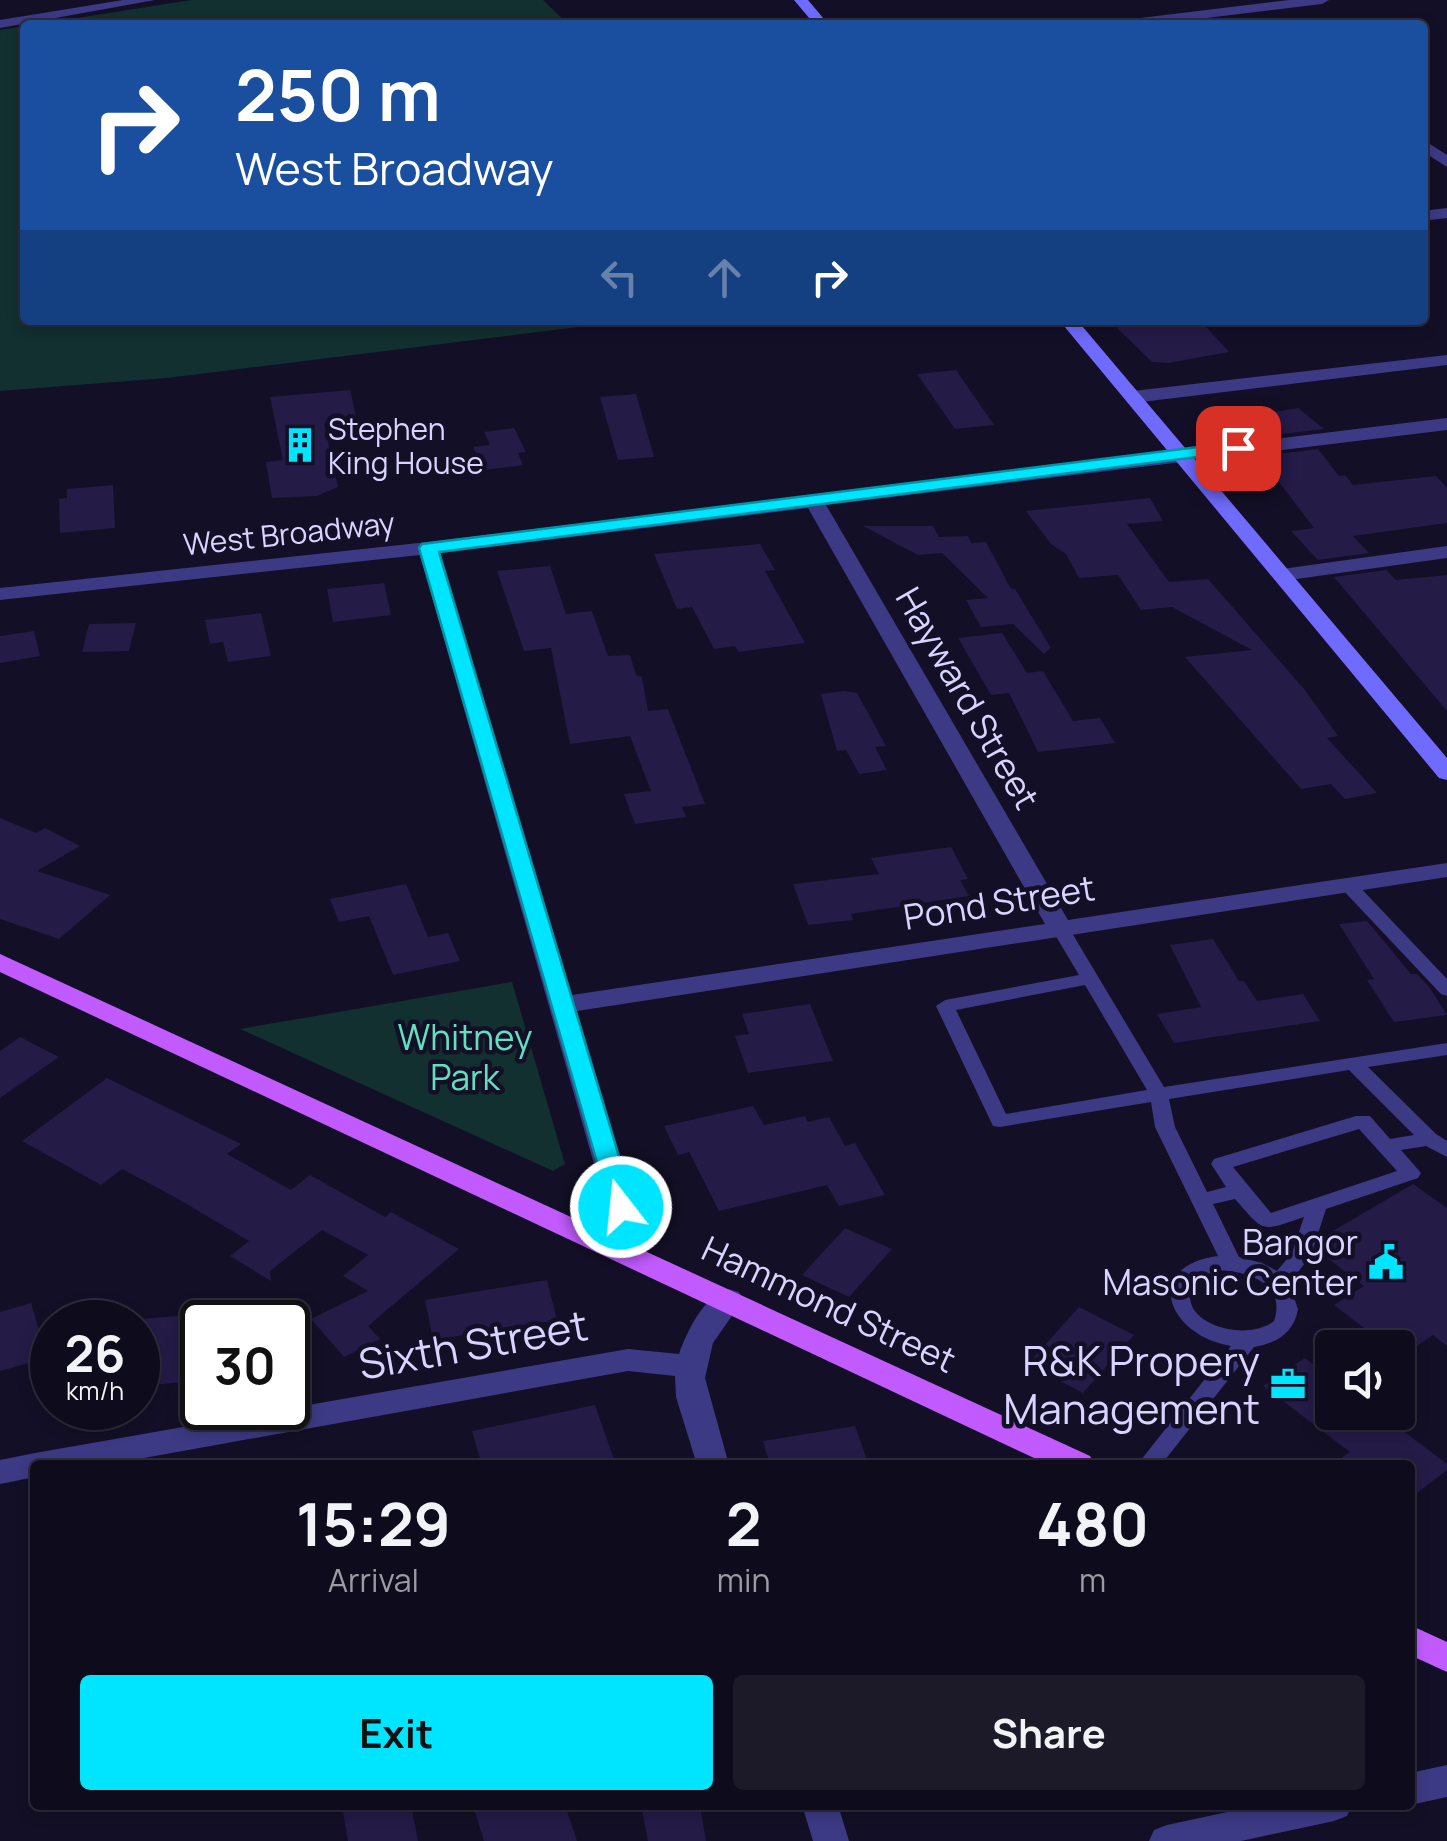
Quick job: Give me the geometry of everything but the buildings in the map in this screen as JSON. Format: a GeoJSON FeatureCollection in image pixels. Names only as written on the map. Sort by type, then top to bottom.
{"type":"FeatureCollection","features":[{"type":"Feature","properties":{"kind":"main road"},"geometry":{"type":"LineString","coordinates":[[801,0],[818,20]]}},
{"type":"Feature","properties":{"kind":"main road"},"geometry":{"type":"LineString","coordinates":[[1072,325],[1447,772]]}},
{"type":"Feature","properties":{"kind":"main road","name":"Hammond Street"},"geometry":{"type":"LineString","coordinates":[[0,962],[1068,1460]]}},
{"type":"Feature","properties":{"kind":"main road"},"geometry":{"type":"LineString","coordinates":[[1415,1641],[1447,1658]]}},
{"type":"Feature","properties":{"kind":"street"},"geometry":{"type":"LineString","coordinates":[[25,20],[148,0]]}},
{"type":"Feature","properties":{"kind":"street"},"geometry":{"type":"LineString","coordinates":[[1158,20],[1322,0]]}},
{"type":"Feature","properties":{"kind":"street"},"geometry":{"type":"LineString","coordinates":[[1249,9],[1263,20]]}},
{"type":"Feature","properties":{"kind":"street"},"geometry":{"type":"LineString","coordinates":[[1133,397],[1447,360]]}},
{"type":"Feature","properties":{"kind":"street","name":"West Broadway"},"geometry":{"type":"LineString","coordinates":[[0,594],[428,548],[1447,424]]}},
{"type":"Feature","properties":{"kind":"street","name":"Hayward Street"},"geometry":{"type":"LineString","coordinates":[[816,502],[1060,928]]}},
{"type":"Feature","properties":{"kind":"street"},"geometry":{"type":"LineString","coordinates":[[428,548],[621,1207],[598,1240]]}},
{"type":"Feature","properties":{"kind":"street"},"geometry":{"type":"LineString","coordinates":[[1282,575],[1447,552]]}},
{"type":"Feature","properties":{"kind":"street","name":"Pond Street"},"geometry":{"type":"LineString","coordinates":[[562,1005],[1447,870]]}},
{"type":"Feature","properties":{"kind":"street"},"geometry":{"type":"LineString","coordinates":[[711,1460],[694,1404],[688,1366],[700,1332],[728,1300]]}},
{"type":"Feature","properties":{"kind":"street","name":"Sixth Street"},"geometry":{"type":"LineString","coordinates":[[64,1460],[628,1360],[688,1366]]}},
{"type":"Feature","properties":{"kind":"street","name":"Sixth Street"},"geometry":{"type":"LineString","coordinates":[[0,1472],[30,1466]]}},
{"type":"Feature","properties":{"kind":"street"},"geometry":{"type":"LineString","coordinates":[[1415,1788],[1447,1781]]}},
{"type":"Feature","properties":{"kind":"street"},"geometry":{"type":"LineString","coordinates":[[822,1810],[831,1841]]}},
{"type":"Feature","properties":{"kind":"street"},"geometry":{"type":"LineString","coordinates":[[1167,1841],[1311,1810]]}},
{"type":"Feature","properties":{"kind":"lane"},"geometry":{"type":"LineString","coordinates":[[1348,884],[1447,990]]}},
{"type":"Feature","properties":{"kind":"lane"},"geometry":{"type":"LineString","coordinates":[[1060,928],[1159,1094],[1161,1117],[1232,1263]]}},
{"type":"Feature","properties":{"kind":"lane"},"geometry":{"type":"LineString","coordinates":[[1090,979],[945,1006],[1000,1121],[1447,1049]]}},
{"type":"Feature","properties":{"kind":"lane"},"geometry":{"type":"LineString","coordinates":[[1354,1064],[1438,1145]]}},
{"type":"Feature","properties":{"kind":"lane"},"geometry":{"type":"LineString","coordinates":[[1363,1121],[1411,1173],[1267,1222],[1239,1191],[1221,1164],[1363,1121]]}},
{"type":"Feature","properties":{"kind":"lane"},"geometry":{"type":"LineString","coordinates":[[1385,1146],[1438,1145]]}},
{"type":"Feature","properties":{"kind":"lane"},"geometry":{"type":"LineString","coordinates":[[1202,1200],[1239,1191]]}},
{"type":"Feature","properties":{"kind":"lane"},"geometry":{"type":"LineString","coordinates":[[1278,1284],[1301,1256],[1318,1207]]}},
{"type":"Feature","properties":{"kind":"lane"},"geometry":{"type":"LineString","coordinates":[[1232,1263],[1266,1274],[1287,1296],[1286,1321],[1277,1331],[1247,1341],[1210,1334],[1195,1325],[1179,1300],[1180,1288],[1199,1268],[1232,1263]]}},
{"type":"Feature","properties":{"kind":"lane"},"geometry":{"type":"LineString","coordinates":[[1152,1460],[1247,1341]]}},
{"type":"Feature","properties":{"kind":"green space"},"geometry":{"type":"Polygon","coordinates":[[[191,0],[543,0],[564,20],[65,20],[191,0]]]}},
{"type":"Feature","properties":{"kind":"green space"},"geometry":{"type":"Polygon","coordinates":[[[20,27],[20,325],[595,325],[167,378],[0,391],[0,30],[20,27]]]}},
{"type":"Feature","properties":{"kind":"green space","name":"Whitney Park"},"geometry":{"type":"Polygon","coordinates":[[[512,982],[565,1164],[553,1171],[240,1029],[512,982]]]}},
{"type":"Feature","properties":{"kind":"place","name":"Stephen King House"},"geometry":{"type":"Point","coordinates":[300,445]}},
{"type":"Feature","properties":{"kind":"place","name":"Bangor Masonic Center"},"geometry":{"type":"Point","coordinates":[1386,1262]}},
{"type":"Feature","properties":{"kind":"place","name":"R&K Propery Management"},"geometry":{"type":"Point","coordinates":[1288,1384]}},
{"type":"Feature","properties":{"kind":"route"},"geometry":{"type":"LineString","coordinates":[[621,1207],[428,548],[1238,448]]}}]}
